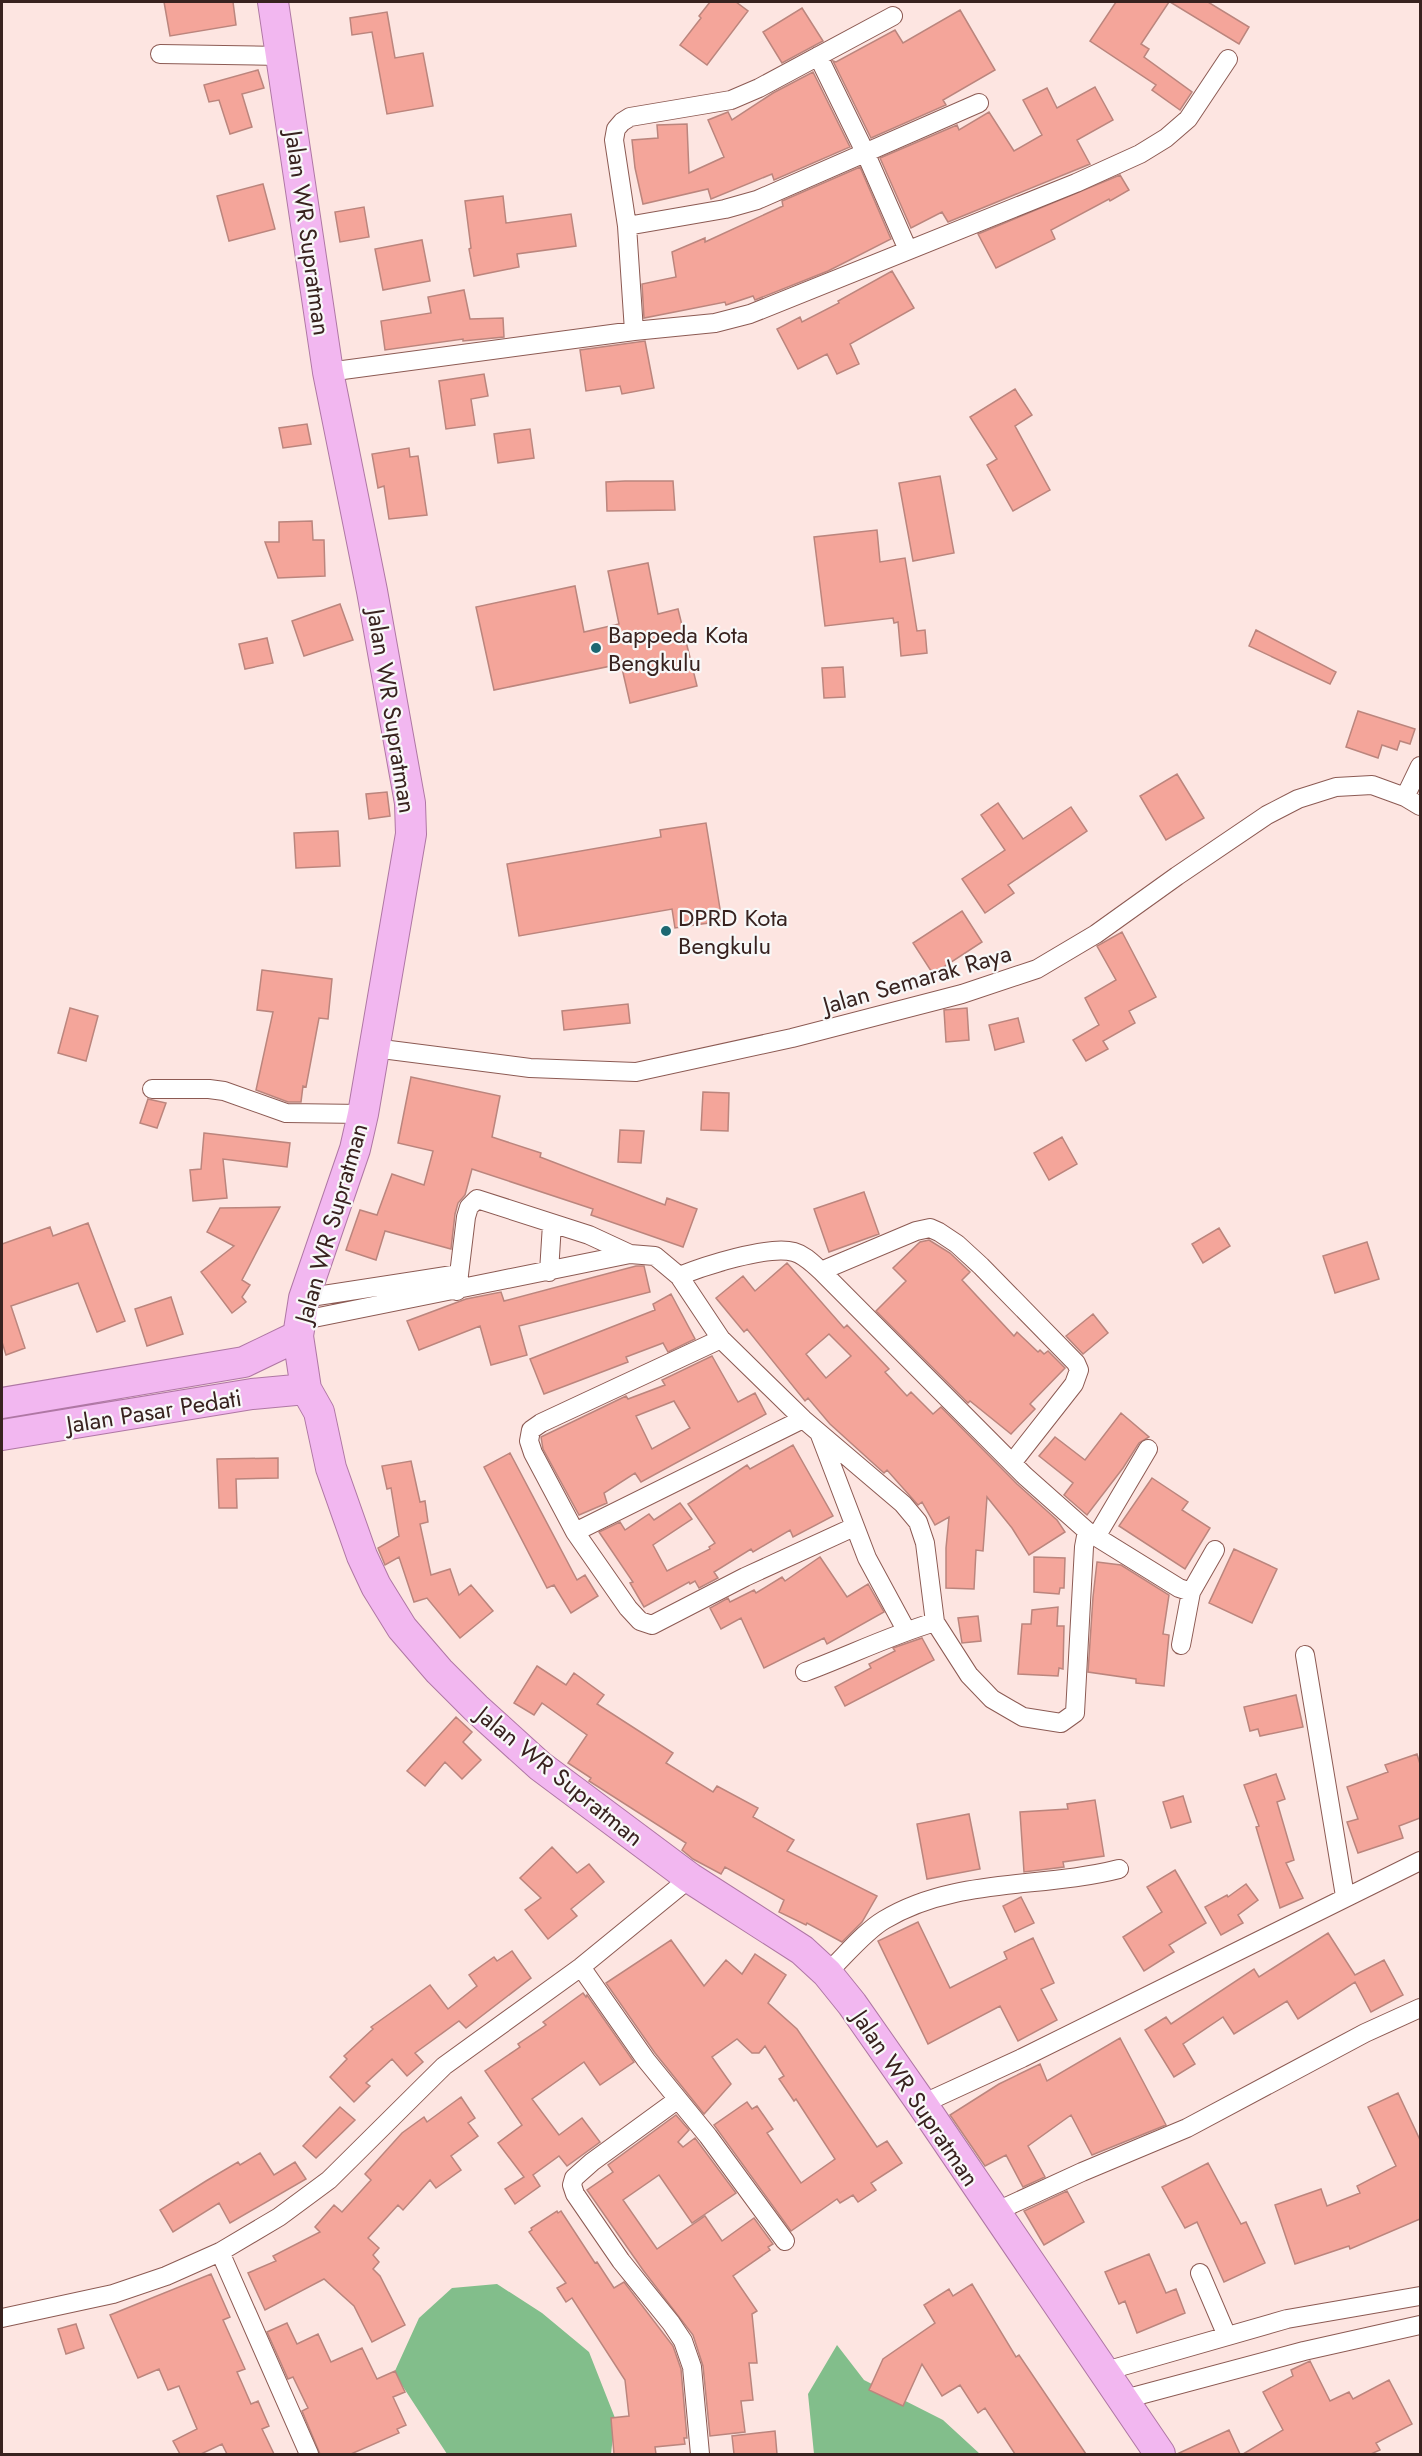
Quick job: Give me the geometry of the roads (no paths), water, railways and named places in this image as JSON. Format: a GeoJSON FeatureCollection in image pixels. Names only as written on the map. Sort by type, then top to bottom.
{"type":"FeatureCollection","features":[{"type":"Feature","properties":{"kind":"highway","name":"Jalan WR Supratman"},"geometry":{"type":"LineString","coordinates":[[273,2],[328,372],[372,591],[410,803],[411,834],[363,1114],[355,1149],[301,1319],[306,1389],[319,1412],[331,1468],[362,1556],[376,1586],[402,1628],[439,1671],[540,1766],[690,1878],[802,1950],[827,1973],[852,2004],[922,2104],[1121,2400],[1160,2454]]}},
{"type":"Feature","properties":{"kind":"highway"},"geometry":{"type":"LineString","coordinates":[[2,1403],[244,1362],[301,1319]]}},
{"type":"Feature","properties":{"kind":"highway","name":"Jalan Pasar Pedati"},"geometry":{"type":"LineString","coordinates":[[2,1435],[252,1395],[306,1389]]}},
{"type":"Feature","properties":{"kind":"street"},"geometry":{"type":"LineString","coordinates":[[634,331],[627,226],[614,140],[616,129],[630,117],[731,100],[759,88],[893,16]]}},
{"type":"Feature","properties":{"kind":"street"},"geometry":{"type":"LineString","coordinates":[[160,54],[281,56]]}},
{"type":"Feature","properties":{"kind":"street"},"geometry":{"type":"LineString","coordinates":[[818,56],[865,152],[908,250]]}},
{"type":"Feature","properties":{"kind":"street"},"geometry":{"type":"LineString","coordinates":[[328,372],[634,331],[715,323],[750,314],[1076,183],[1140,154],[1166,138],[1188,119],[1228,59]]}},
{"type":"Feature","properties":{"kind":"street"},"geometry":{"type":"LineString","coordinates":[[627,226],[725,209],[757,200],[979,103]]}},
{"type":"Feature","properties":{"kind":"street"},"geometry":{"type":"LineString","coordinates":[[1405,797],[1420,766]]}},
{"type":"Feature","properties":{"kind":"street","name":"Jalan Semarak Raya"},"geometry":{"type":"LineString","coordinates":[[374,1048],[530,1068],[636,1072],[792,1038],[962,994],[1037,969],[1096,934],[1267,815],[1298,799],[1336,787],[1372,784],[1405,797],[1420,806]]}},
{"type":"Feature","properties":{"kind":"street"},"geometry":{"type":"LineString","coordinates":[[152,1089],[224,1091],[286,1113],[363,1114]]}},
{"type":"Feature","properties":{"kind":"street"},"geometry":{"type":"LineString","coordinates":[[458,1283],[466,1217],[470,1207],[477,1199],[589,1235],[630,1254]]}},
{"type":"Feature","properties":{"kind":"street"},"geometry":{"type":"LineString","coordinates":[[549,1272],[552,1224]]}},
{"type":"Feature","properties":{"kind":"street"},"geometry":{"type":"LineString","coordinates":[[822,1271],[916,1231],[930,1228],[957,1244],[981,1266],[1076,1363],[1079,1370],[1074,1384],[1012,1463]]}},
{"type":"Feature","properties":{"kind":"street"},"geometry":{"type":"LineString","coordinates":[[679,1276],[713,1262],[765,1253],[792,1251],[802,1255],[822,1271],[1012,1463],[1092,1534],[1179,1588],[1191,1592]]}},
{"type":"Feature","properties":{"kind":"street"},"geometry":{"type":"LineString","coordinates":[[301,1319],[458,1283],[549,1272],[630,1254],[655,1256],[679,1276],[721,1338],[803,1419],[903,1504],[918,1522],[925,1543],[936,1622],[969,1675],[992,1699],[1023,1717],[1061,1723],[1070,1718],[1077,1707],[1084,1547],[1148,1449]]}},
{"type":"Feature","properties":{"kind":"street"},"geometry":{"type":"LineString","coordinates":[[721,1338],[541,1423],[531,1431],[529,1442],[533,1453],[575,1532],[628,1608],[640,1621],[652,1625],[745,1577],[854,1527]]}},
{"type":"Feature","properties":{"kind":"street"},"geometry":{"type":"LineString","coordinates":[[575,1532],[803,1419]]}},
{"type":"Feature","properties":{"kind":"street"},"geometry":{"type":"LineString","coordinates":[[820,1433],[867,1558],[906,1630]]}},
{"type":"Feature","properties":{"kind":"street"},"geometry":{"type":"LineString","coordinates":[[1181,1645],[1191,1592],[1215,1550]]}},
{"type":"Feature","properties":{"kind":"street"},"geometry":{"type":"LineString","coordinates":[[804,1672],[856,1653],[906,1630],[936,1622]]}},
{"type":"Feature","properties":{"kind":"street"},"geometry":{"type":"LineString","coordinates":[[1305,1655],[1345,1896]]}},
{"type":"Feature","properties":{"kind":"street"},"geometry":{"type":"LineString","coordinates":[[922,2104],[1032,2053],[1345,1896],[1420,1861]]}},
{"type":"Feature","properties":{"kind":"street"},"geometry":{"type":"LineString","coordinates":[[827,1973],[881,1922],[904,1909],[934,1898],[986,1886],[1089,1877],[1119,1869]]}},
{"type":"Feature","properties":{"kind":"street"},"geometry":{"type":"LineString","coordinates":[[2,2318],[113,2294],[166,2276],[220,2252],[279,2217],[329,2180],[444,2066],[581,1967],[690,1878]]}},
{"type":"Feature","properties":{"kind":"street"},"geometry":{"type":"LineString","coordinates":[[581,1967],[677,2100],[708,2136],[785,2241]]}},
{"type":"Feature","properties":{"kind":"street"},"geometry":{"type":"LineString","coordinates":[[995,2212],[1187,2128],[1365,2032],[1420,2008]]}},
{"type":"Feature","properties":{"kind":"street"},"geometry":{"type":"LineString","coordinates":[[677,2100],[592,2162],[574,2178],[572,2185],[575,2194],[621,2261],[683,2341],[692,2367],[700,2454]]}},
{"type":"Feature","properties":{"kind":"street"},"geometry":{"type":"LineString","coordinates":[[220,2252],[309,2454]]}},
{"type":"Feature","properties":{"kind":"street"},"geometry":{"type":"LineString","coordinates":[[1200,2273],[1227,2336]]}},
{"type":"Feature","properties":{"kind":"street"},"geometry":{"type":"LineString","coordinates":[[1102,2372],[1287,2319],[1420,2296]]}},
{"type":"Feature","properties":{"kind":"street"},"geometry":{"type":"LineString","coordinates":[[1121,2400],[1304,2351],[1420,2325]]}},
{"type":"Feature","properties":{"kind":"place","name":"Bappeda Kota Bengkulu"},"geometry":{"type":"Point","coordinates":[596,648]}},
{"type":"Feature","properties":{"kind":"place","name":"DPRD Kota Bengkulu"},"geometry":{"type":"Point","coordinates":[666,931]}}]}
